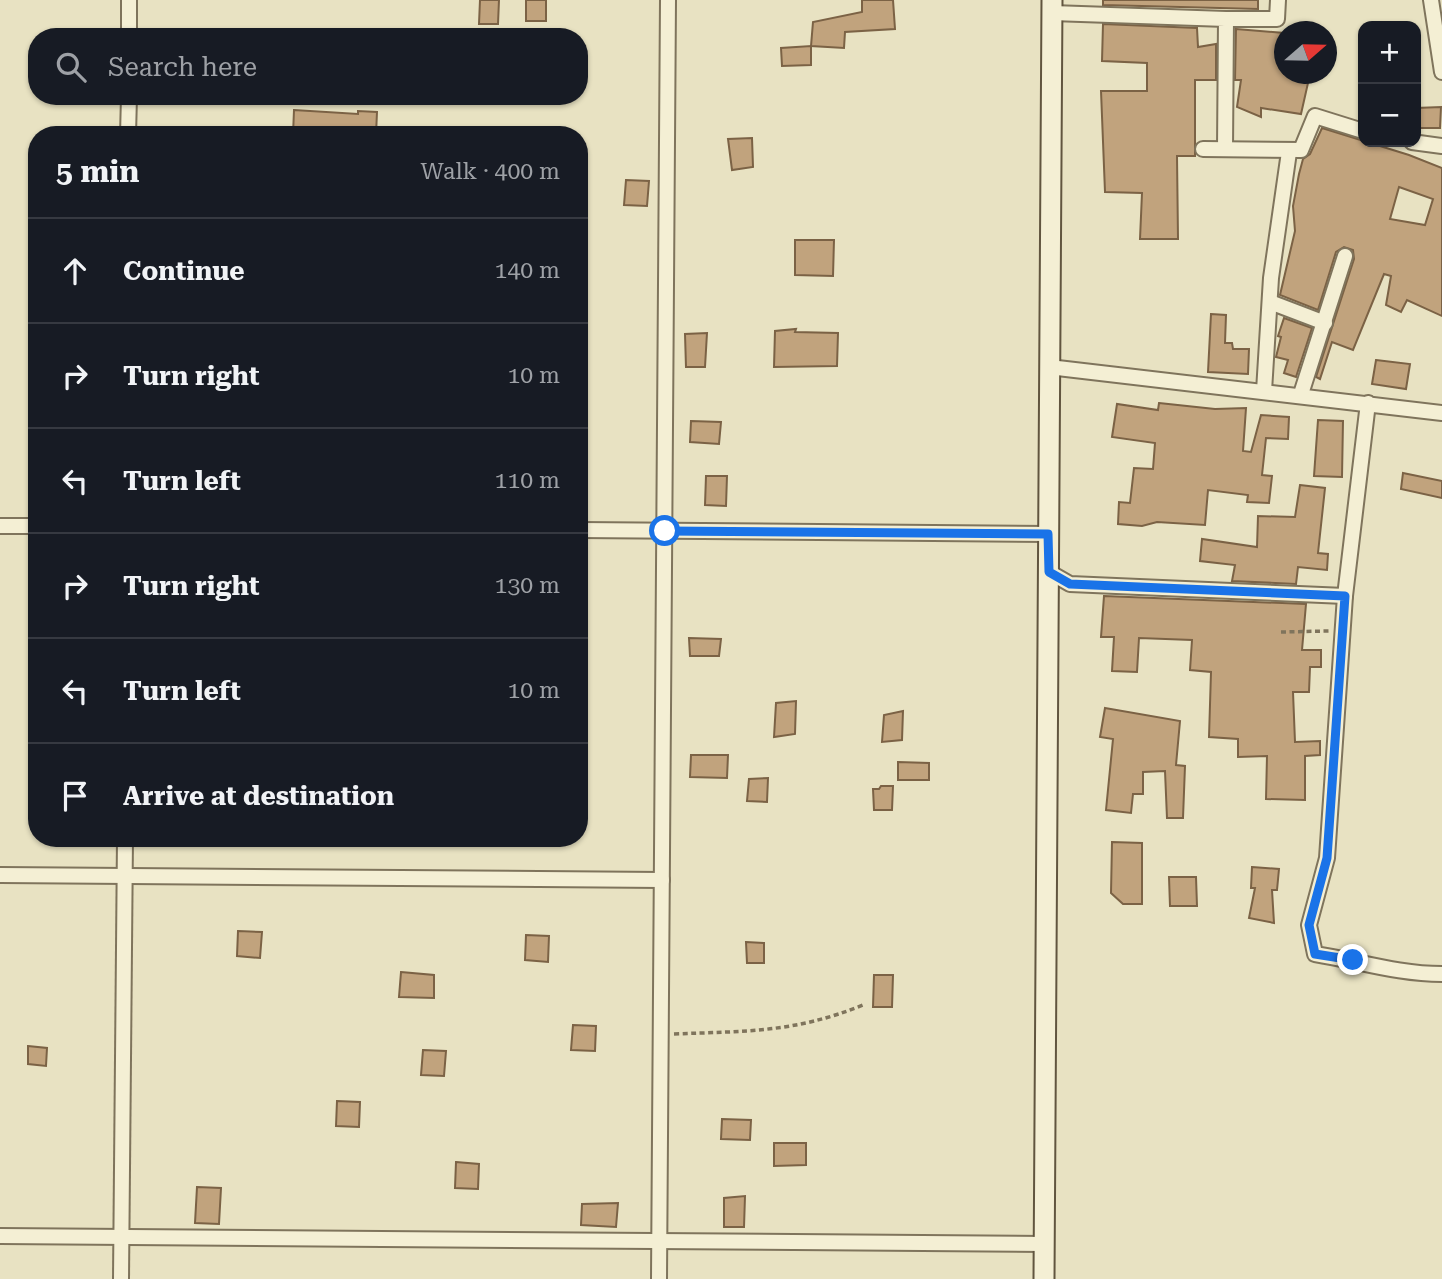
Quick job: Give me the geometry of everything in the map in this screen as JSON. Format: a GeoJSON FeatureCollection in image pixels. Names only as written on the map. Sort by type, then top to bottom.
{"type":"FeatureCollection","features":[{"type":"Feature","properties":{"kind":"street"},"geometry":{"type":"LineString","coordinates":[[129,0],[129,28]]}},
{"type":"Feature","properties":{"kind":"street"},"geometry":{"type":"LineString","coordinates":[[659,1279],[668,0]]}},
{"type":"Feature","properties":{"kind":"street"},"geometry":{"type":"LineString","coordinates":[[1044,1279],[1052,6],[1226,19],[1278,19],[1279,0]]}},
{"type":"Feature","properties":{"kind":"street"},"geometry":{"type":"LineString","coordinates":[[1431,0],[1442,72]]}},
{"type":"Feature","properties":{"kind":"street"},"geometry":{"type":"LineString","coordinates":[[1225,149],[1226,19]]}},
{"type":"Feature","properties":{"kind":"street"},"geometry":{"type":"LineString","coordinates":[[128,105],[128,126]]}},
{"type":"Feature","properties":{"kind":"street"},"geometry":{"type":"LineString","coordinates":[[1203,149],[1289,152],[1301,150],[1315,116],[1358,129]]}},
{"type":"Feature","properties":{"kind":"street"},"geometry":{"type":"LineString","coordinates":[[1421,143],[1442,146]]}},
{"type":"Feature","properties":{"kind":"street"},"geometry":{"type":"LineString","coordinates":[[1264,391],[1270,302],[1289,152]]}},
{"type":"Feature","properties":{"kind":"street"},"geometry":{"type":"LineString","coordinates":[[1301,394],[1345,256]]}},
{"type":"Feature","properties":{"kind":"street"},"geometry":{"type":"LineString","coordinates":[[1270,302],[1325,323]]}},
{"type":"Feature","properties":{"kind":"street"},"geometry":{"type":"LineString","coordinates":[[1049,367],[1301,394],[1442,413]]}},
{"type":"Feature","properties":{"kind":"street"},"geometry":{"type":"LineString","coordinates":[[1368,403],[1345,596],[1327,858],[1309,925],[1315,954],[1353,960],[1406,974],[1442,974]]}},
{"type":"Feature","properties":{"kind":"street"},"geometry":{"type":"LineString","coordinates":[[0,526],[28,526]]}},
{"type":"Feature","properties":{"kind":"street"},"geometry":{"type":"LineString","coordinates":[[588,530],[1048,534]]}},
{"type":"Feature","properties":{"kind":"street"},"geometry":{"type":"LineString","coordinates":[[1049,572],[1070,584],[1345,596]]}},
{"type":"Feature","properties":{"kind":"street"},"geometry":{"type":"LineString","coordinates":[[121,1279],[125,847]]}},
{"type":"Feature","properties":{"kind":"street"},"geometry":{"type":"LineString","coordinates":[[0,875],[662,880]]}},
{"type":"Feature","properties":{"kind":"street"},"geometry":{"type":"LineString","coordinates":[[0,1236],[1044,1244]]}},
{"type":"Feature","properties":{"kind":"path"},"geometry":{"type":"LineString","coordinates":[[1281,632],[1342,631]]}},
{"type":"Feature","properties":{"kind":"path"},"geometry":{"type":"LineString","coordinates":[[661,1034],[770,1031],[831,1018],[863,1005]]}},
{"type":"Feature","properties":{"kind":"building"},"geometry":{"type":"Polygon","coordinates":[[[480,0],[499,0],[498,24],[479,24],[480,0]]]}},
{"type":"Feature","properties":{"kind":"building"},"geometry":{"type":"Polygon","coordinates":[[[526,0],[546,0],[546,21],[526,21],[526,0]]]}},
{"type":"Feature","properties":{"kind":"building"},"geometry":{"type":"Polygon","coordinates":[[[862,0],[893,0],[895,29],[845,32],[844,48],[811,46],[813,22],[862,12],[862,0]]]}},
{"type":"Feature","properties":{"kind":"building"},"geometry":{"type":"Polygon","coordinates":[[[1103,0],[1258,0],[1258,9],[1103,5],[1103,0]]]}},
{"type":"Feature","properties":{"kind":"building"},"geometry":{"type":"Polygon","coordinates":[[[1103,24],[1197,28],[1198,47],[1216,44],[1216,80],[1195,80],[1195,156],[1177,156],[1178,239],[1140,239],[1142,193],[1105,192],[1101,91],[1147,91],[1147,63],[1102,61],[1103,24]]]}},
{"type":"Feature","properties":{"kind":"building"},"geometry":{"type":"Polygon","coordinates":[[[1236,29],[1274,32],[1274,84],[1308,84],[1301,114],[1261,108],[1261,117],[1237,107],[1241,80],[1235,80],[1236,29]]]}},
{"type":"Feature","properties":{"kind":"building"},"geometry":{"type":"Polygon","coordinates":[[[811,46],[811,65],[782,66],[781,48],[811,46]]]}},
{"type":"Feature","properties":{"kind":"building"},"geometry":{"type":"Polygon","coordinates":[[[1441,107],[1440,128],[1421,128],[1421,108],[1441,107]]]}},
{"type":"Feature","properties":{"kind":"building"},"geometry":{"type":"Polygon","coordinates":[[[294,110],[358,114],[358,111],[377,112],[376,126],[293,126],[294,110]]]}},
{"type":"Feature","properties":{"kind":"building"},"geometry":{"type":"Polygon","coordinates":[[[1322,128],[1358,139],[1358,147],[1383,147],[1442,168],[1442,316],[1407,300],[1401,312],[1386,305],[1391,276],[1384,274],[1353,350],[1332,342],[1320,379],[1316,377],[1354,259],[1353,250],[1344,247],[1336,252],[1318,310],[1280,295],[1295,231],[1293,206],[1303,159],[1310,154],[1322,128]],[[1399,187],[1390,219],[1425,225],[1433,199],[1399,187]]]}},
{"type":"Feature","properties":{"kind":"building"},"geometry":{"type":"Polygon","coordinates":[[[752,138],[753,167],[732,170],[728,139],[752,138]]]}},
{"type":"Feature","properties":{"kind":"building"},"geometry":{"type":"Polygon","coordinates":[[[626,180],[649,181],[647,206],[624,205],[626,180]]]}},
{"type":"Feature","properties":{"kind":"building"},"geometry":{"type":"Polygon","coordinates":[[[795,240],[834,240],[833,276],[795,275],[795,240]]]}},
{"type":"Feature","properties":{"kind":"building"},"geometry":{"type":"Polygon","coordinates":[[[1211,314],[1226,315],[1225,343],[1232,343],[1233,349],[1249,349],[1248,374],[1208,372],[1211,314]]]}},
{"type":"Feature","properties":{"kind":"building"},"geometry":{"type":"Polygon","coordinates":[[[1284,318],[1312,328],[1296,377],[1284,373],[1288,360],[1276,357],[1281,337],[1278,336],[1284,318]]]}},
{"type":"Feature","properties":{"kind":"building"},"geometry":{"type":"Polygon","coordinates":[[[796,329],[795,332],[838,333],[837,366],[774,367],[775,331],[796,329]]]}},
{"type":"Feature","properties":{"kind":"building"},"geometry":{"type":"Polygon","coordinates":[[[707,333],[705,367],[686,367],[685,334],[707,333]]]}},
{"type":"Feature","properties":{"kind":"building"},"geometry":{"type":"Polygon","coordinates":[[[1376,360],[1410,364],[1406,389],[1372,384],[1376,360]]]}},
{"type":"Feature","properties":{"kind":"building"},"geometry":{"type":"Polygon","coordinates":[[[1159,403],[1215,409],[1246,408],[1243,451],[1251,452],[1261,415],[1289,417],[1288,439],[1266,438],[1262,475],[1272,476],[1269,503],[1247,502],[1248,495],[1208,490],[1205,525],[1157,522],[1142,526],[1118,524],[1119,502],[1130,503],[1134,468],[1153,469],[1155,443],[1112,437],[1117,404],[1158,410],[1159,403]]]}},
{"type":"Feature","properties":{"kind":"building"},"geometry":{"type":"Polygon","coordinates":[[[1318,420],[1343,421],[1342,477],[1314,476],[1318,420]]]}},
{"type":"Feature","properties":{"kind":"building"},"geometry":{"type":"Polygon","coordinates":[[[691,421],[721,422],[719,444],[690,442],[691,421]]]}},
{"type":"Feature","properties":{"kind":"building"},"geometry":{"type":"Polygon","coordinates":[[[1403,473],[1442,481],[1442,498],[1401,489],[1403,473]]]}},
{"type":"Feature","properties":{"kind":"building"},"geometry":{"type":"Polygon","coordinates":[[[706,476],[727,476],[726,506],[705,505],[706,476]]]}},
{"type":"Feature","properties":{"kind":"building"},"geometry":{"type":"Polygon","coordinates":[[[1300,485],[1325,488],[1318,553],[1328,554],[1327,570],[1298,567],[1296,584],[1232,581],[1235,565],[1200,561],[1202,539],[1257,547],[1258,516],[1295,517],[1300,485]]]}},
{"type":"Feature","properties":{"kind":"building"},"geometry":{"type":"Polygon","coordinates":[[[1104,596],[1306,604],[1302,650],[1321,650],[1321,667],[1310,667],[1309,692],[1293,692],[1295,742],[1320,741],[1320,755],[1305,756],[1305,800],[1266,799],[1267,756],[1238,757],[1238,739],[1209,737],[1211,672],[1190,670],[1192,640],[1139,638],[1137,672],[1112,671],[1114,637],[1101,637],[1104,596]]]}},
{"type":"Feature","properties":{"kind":"building"},"geometry":{"type":"Polygon","coordinates":[[[689,638],[721,639],[719,656],[690,656],[689,638]]]}},
{"type":"Feature","properties":{"kind":"building"},"geometry":{"type":"Polygon","coordinates":[[[796,701],[795,734],[774,737],[776,703],[796,701]]]}},
{"type":"Feature","properties":{"kind":"building"},"geometry":{"type":"Polygon","coordinates":[[[1105,708],[1180,721],[1176,765],[1185,766],[1183,818],[1167,818],[1165,771],[1143,772],[1143,794],[1133,794],[1131,813],[1106,810],[1113,739],[1100,737],[1105,708]]]}},
{"type":"Feature","properties":{"kind":"building"},"geometry":{"type":"Polygon","coordinates":[[[903,711],[902,740],[882,742],[884,715],[903,711]]]}},
{"type":"Feature","properties":{"kind":"building"},"geometry":{"type":"Polygon","coordinates":[[[691,755],[728,755],[727,778],[690,777],[691,755]]]}},
{"type":"Feature","properties":{"kind":"building"},"geometry":{"type":"Polygon","coordinates":[[[898,762],[929,763],[929,780],[898,780],[898,762]]]}},
{"type":"Feature","properties":{"kind":"building"},"geometry":{"type":"Polygon","coordinates":[[[768,778],[767,802],[747,801],[749,779],[768,778]]]}},
{"type":"Feature","properties":{"kind":"building"},"geometry":{"type":"Polygon","coordinates":[[[881,786],[893,786],[892,810],[874,810],[873,789],[879,789],[881,786]]]}},
{"type":"Feature","properties":{"kind":"building"},"geometry":{"type":"Polygon","coordinates":[[[1112,842],[1142,843],[1142,904],[1123,904],[1111,893],[1112,842]]]}},
{"type":"Feature","properties":{"kind":"building"},"geometry":{"type":"Polygon","coordinates":[[[1252,867],[1279,869],[1277,890],[1272,890],[1274,923],[1249,918],[1255,888],[1251,888],[1252,867]]]}},
{"type":"Feature","properties":{"kind":"building"},"geometry":{"type":"Polygon","coordinates":[[[1169,877],[1196,877],[1197,906],[1170,906],[1169,877]]]}},
{"type":"Feature","properties":{"kind":"building"},"geometry":{"type":"Polygon","coordinates":[[[238,931],[262,932],[260,958],[237,956],[238,931]]]}},
{"type":"Feature","properties":{"kind":"building"},"geometry":{"type":"Polygon","coordinates":[[[526,935],[549,936],[548,962],[525,960],[526,935]]]}},
{"type":"Feature","properties":{"kind":"building"},"geometry":{"type":"Polygon","coordinates":[[[746,942],[764,943],[764,963],[747,963],[746,942]]]}},
{"type":"Feature","properties":{"kind":"building"},"geometry":{"type":"Polygon","coordinates":[[[401,972],[434,975],[434,998],[399,997],[401,972]]]}},
{"type":"Feature","properties":{"kind":"building"},"geometry":{"type":"Polygon","coordinates":[[[874,975],[893,975],[892,1007],[873,1007],[874,975]]]}},
{"type":"Feature","properties":{"kind":"building"},"geometry":{"type":"Polygon","coordinates":[[[573,1025],[596,1026],[595,1051],[571,1050],[573,1025]]]}},
{"type":"Feature","properties":{"kind":"building"},"geometry":{"type":"Polygon","coordinates":[[[28,1046],[47,1048],[46,1066],[28,1064],[28,1046]]]}},
{"type":"Feature","properties":{"kind":"building"},"geometry":{"type":"Polygon","coordinates":[[[423,1050],[446,1051],[444,1076],[421,1075],[423,1050]]]}},
{"type":"Feature","properties":{"kind":"building"},"geometry":{"type":"Polygon","coordinates":[[[337,1101],[360,1102],[359,1127],[336,1126],[337,1101]]]}},
{"type":"Feature","properties":{"kind":"building"},"geometry":{"type":"Polygon","coordinates":[[[722,1119],[751,1120],[750,1140],[721,1139],[722,1119]]]}},
{"type":"Feature","properties":{"kind":"building"},"geometry":{"type":"Polygon","coordinates":[[[774,1143],[806,1143],[806,1165],[774,1166],[774,1143]]]}},
{"type":"Feature","properties":{"kind":"building"},"geometry":{"type":"Polygon","coordinates":[[[456,1162],[479,1164],[478,1189],[455,1188],[456,1162]]]}},
{"type":"Feature","properties":{"kind":"building"},"geometry":{"type":"Polygon","coordinates":[[[197,1187],[221,1188],[219,1224],[195,1223],[197,1187]]]}},
{"type":"Feature","properties":{"kind":"building"},"geometry":{"type":"Polygon","coordinates":[[[745,1196],[744,1227],[724,1227],[724,1198],[745,1196]]]}},
{"type":"Feature","properties":{"kind":"building"},"geometry":{"type":"Polygon","coordinates":[[[618,1203],[616,1227],[581,1225],[582,1204],[618,1203]]]}},
{"type":"Feature","properties":{"kind":"route"},"geometry":{"type":"LineString","coordinates":[[665,531],[1048,534],[1049,572],[1070,584],[1345,596],[1327,858],[1309,925],[1315,954],[1353,960]]}}]}
